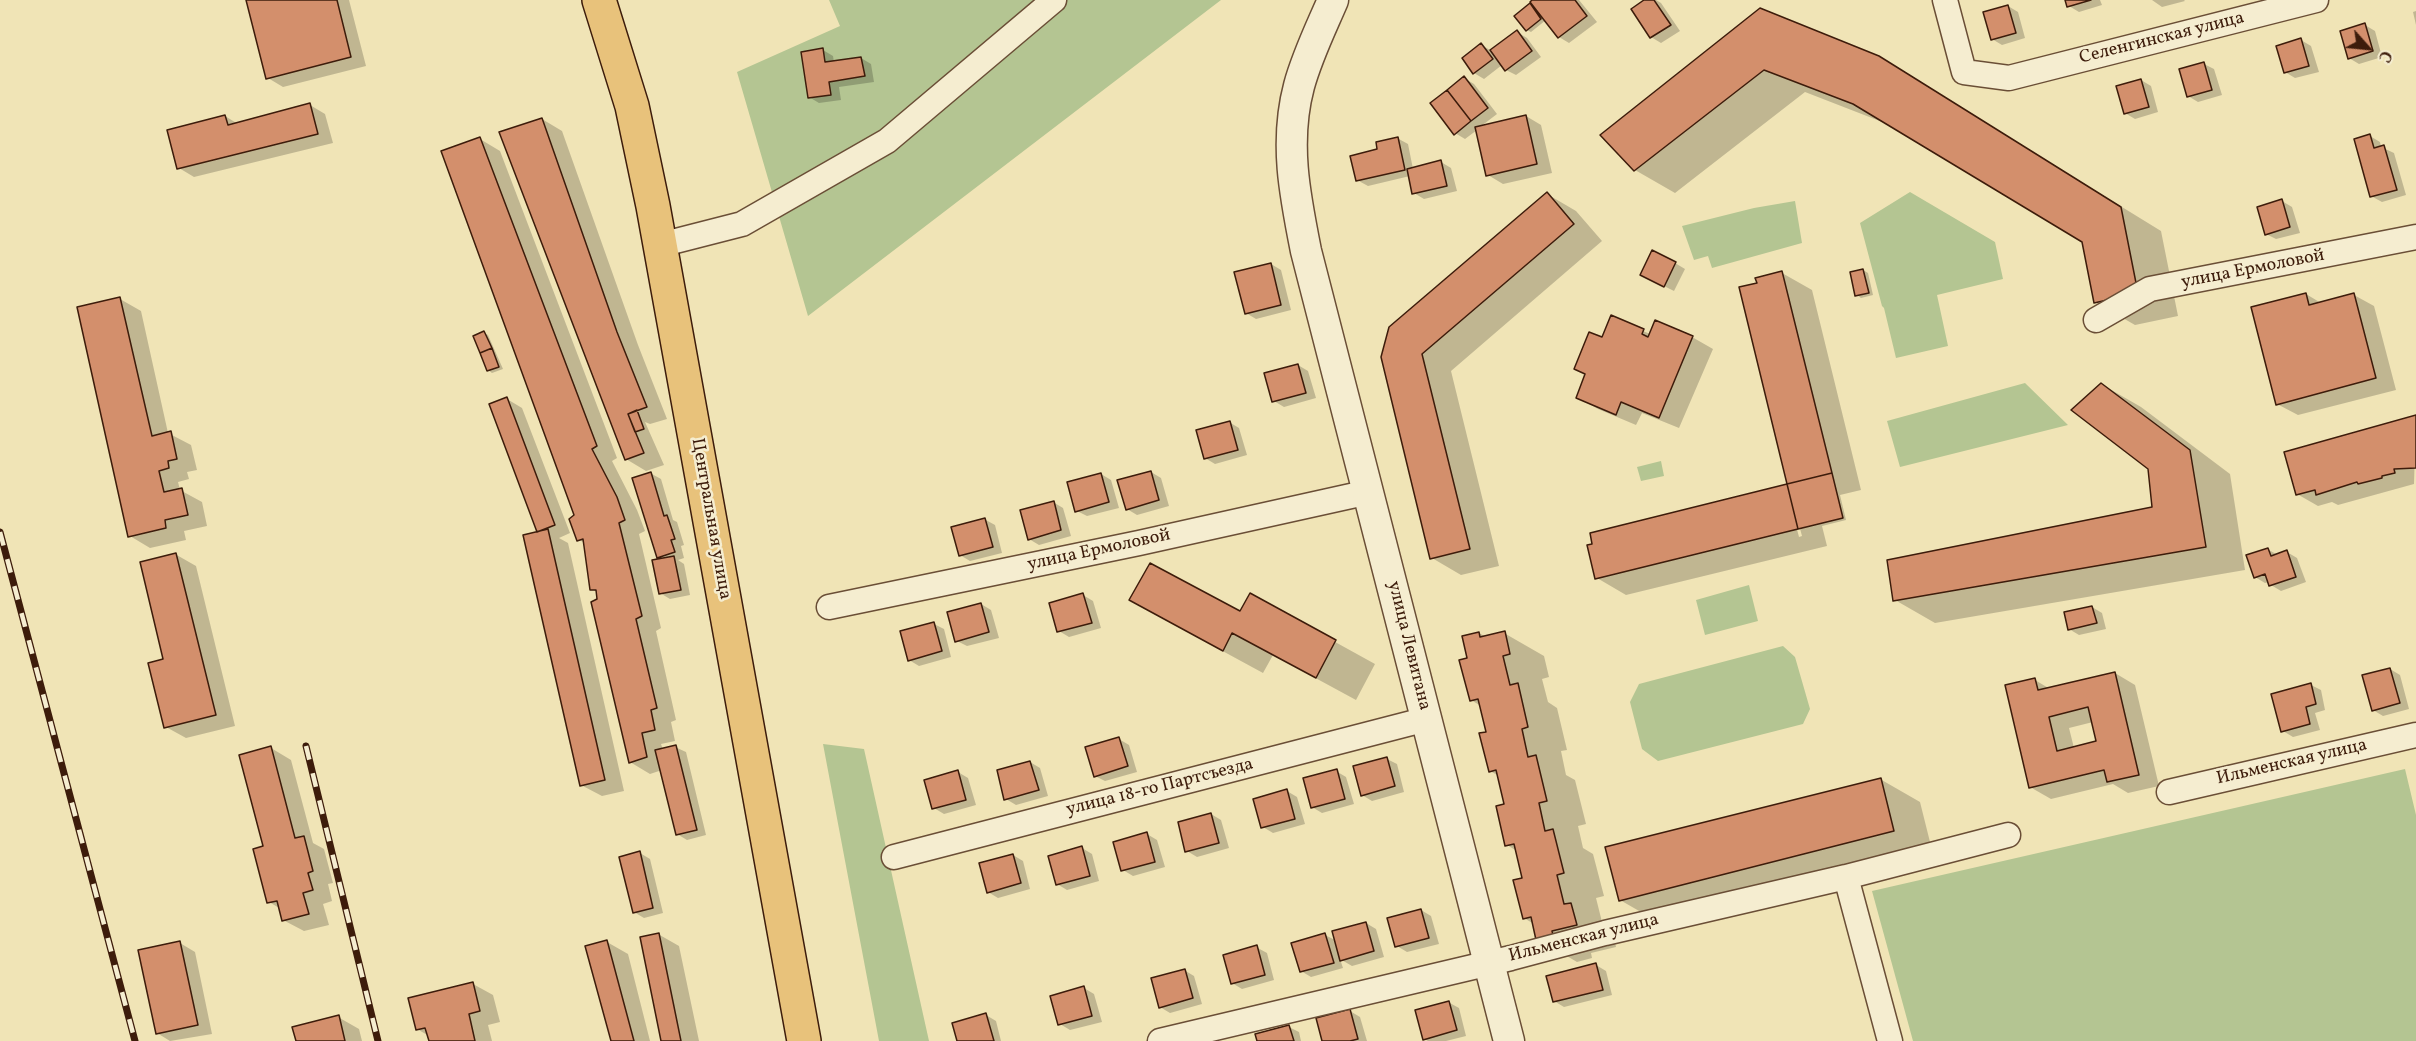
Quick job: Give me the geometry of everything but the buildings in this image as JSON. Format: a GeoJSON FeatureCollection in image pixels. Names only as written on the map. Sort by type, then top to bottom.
{"type":"FeatureCollection","features":[{"type":"Feature","properties":{"kind":"main road","name":"Центральная улица"},"geometry":{"type":"LineString","coordinates":[[599,0],[632,106],[660,245],[804,1041]]}},
{"type":"Feature","properties":{"kind":"street"},"geometry":{"type":"LineString","coordinates":[[660,245],[742,224],[887,141],[1054,0]]}},
{"type":"Feature","properties":{"kind":"street","name":"улица Левитана"},"geometry":{"type":"LineString","coordinates":[[1334,0],[1310,52],[1299,86],[1292,122],[1294,186],[1306,251],[1509,1041]]}},
{"type":"Feature","properties":{"kind":"street","name":"Селенгинская улица"},"geometry":{"type":"LineString","coordinates":[[1945,0],[1964,72],[2009,78],[2316,0]]}},
{"type":"Feature","properties":{"kind":"street","name":"улица Ермоловой"},"geometry":{"type":"LineString","coordinates":[[2096,320],[2150,289],[2416,237]]}},
{"type":"Feature","properties":{"kind":"street","name":"улица Ермоловой"},"geometry":{"type":"LineString","coordinates":[[829,607],[1139,543],[1369,492]]}},
{"type":"Feature","properties":{"kind":"street","name":"улица 18-го Партсъезда"},"geometry":{"type":"LineString","coordinates":[[894,857],[1427,719]]}},
{"type":"Feature","properties":{"kind":"street","name":"Ильменская улица"},"geometry":{"type":"LineString","coordinates":[[2169,792],[2416,735]]}},
{"type":"Feature","properties":{"kind":"street","name":"Ильменская улица"},"geometry":{"type":"LineString","coordinates":[[1160,1041],[1846,877],[2008,835]]}},
{"type":"Feature","properties":{"kind":"street"},"geometry":{"type":"LineString","coordinates":[[1846,877],[1890,1041]]}},
{"type":"Feature","properties":{"kind":"green space"},"geometry":{"type":"Polygon","coordinates":[[[829,0],[1221,0],[808,316],[737,72],[840,26],[829,0]]]}},
{"type":"Feature","properties":{"kind":"green space"},"geometry":{"type":"Polygon","coordinates":[[[1910,192],[1995,242],[2003,279],[1937,295],[1948,346],[1896,358],[1860,223],[1910,192]]]}},
{"type":"Feature","properties":{"kind":"green space"},"geometry":{"type":"Polygon","coordinates":[[[1795,201],[1802,243],[1712,268],[1708,256],[1694,260],[1682,226],[1754,208],[1795,201]]]}},
{"type":"Feature","properties":{"kind":"green space"},"geometry":{"type":"Polygon","coordinates":[[[2025,383],[2068,425],[1900,467],[1887,421],[2025,383]]]}},
{"type":"Feature","properties":{"kind":"green space"},"geometry":{"type":"Polygon","coordinates":[[[1661,461],[1664,476],[1641,481],[1637,467],[1661,461]]]}},
{"type":"Feature","properties":{"kind":"green space"},"geometry":{"type":"Polygon","coordinates":[[[1749,585],[1758,621],[1705,635],[1696,600],[1749,585]]]}},
{"type":"Feature","properties":{"kind":"green space"},"geometry":{"type":"Polygon","coordinates":[[[1783,646],[1795,657],[1810,709],[1803,724],[1658,761],[1642,749],[1630,702],[1639,684],[1783,646]]]}},
{"type":"Feature","properties":{"kind":"green space"},"geometry":{"type":"Polygon","coordinates":[[[823,744],[864,749],[929,1041],[879,1041],[823,744]]]}},
{"type":"Feature","properties":{"kind":"green space"},"geometry":{"type":"Polygon","coordinates":[[[2405,769],[2416,815],[2416,1041],[1913,1041],[1872,891],[2405,769]]]}},
{"type":"Feature","properties":{"kind":"railway"},"geometry":{"type":"LineString","coordinates":[[0,532],[135,1041]]}},
{"type":"Feature","properties":{"kind":"railway"},"geometry":{"type":"LineString","coordinates":[[306,746],[378,1041]]}}]}
